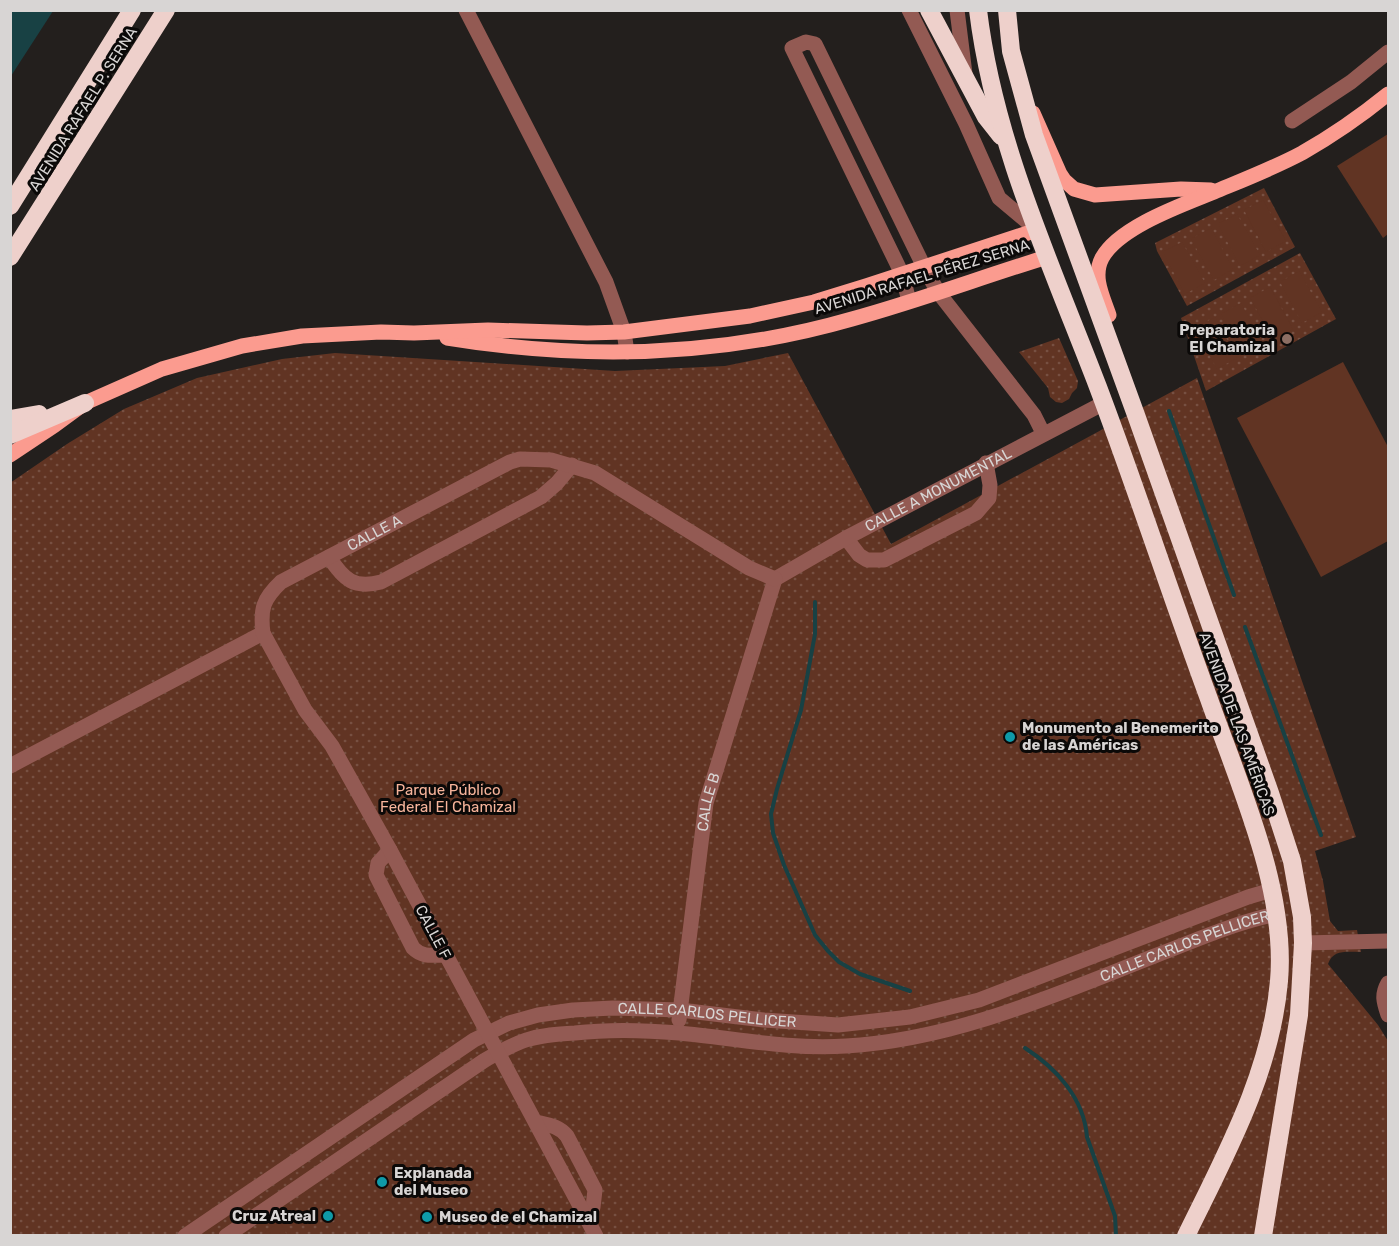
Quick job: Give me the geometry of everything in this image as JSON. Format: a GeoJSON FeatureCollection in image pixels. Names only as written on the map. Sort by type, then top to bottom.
{"type":"FeatureCollection","features":[{"type":"Feature","properties":{"kind":"highway","name":"AVENIDA RAFAEL P. SERNA"},"geometry":{"type":"LineString","coordinates":[[10,206],[132,10]]}},
{"type":"Feature","properties":{"kind":"highway","name":"AVENIDA RAFAEL P. SERNA"},"geometry":{"type":"LineString","coordinates":[[10,257],[166,10]]}},
{"type":"Feature","properties":{"kind":"highway"},"geometry":{"type":"LineString","coordinates":[[929,10],[986,117],[1006,142]]}},
{"type":"Feature","properties":{"kind":"highway"},"geometry":{"type":"LineString","coordinates":[[978,10],[990,82],[1006,142]]}},
{"type":"Feature","properties":{"kind":"highway","name":"AVENIDA DE LAS AMÉRICAS"},"geometry":{"type":"LineString","coordinates":[[1007,10],[1011,51],[1034,135],[1128,393],[1292,861],[1302,917],[1299,1015],[1263,1236]]}},
{"type":"Feature","properties":{"kind":"highway","name":"AVENIDA DE LAS AMÉRICAS"},"geometry":{"type":"LineString","coordinates":[[1006,142],[1047,257],[1104,403],[1256,829],[1277,914],[1280,976],[1275,1020],[1266,1055],[1250,1099],[1186,1236]]}},
{"type":"Feature","properties":{"kind":"highway"},"geometry":{"type":"LineString","coordinates":[[10,419],[85,403]]}},
{"type":"Feature","properties":{"kind":"highway"},"geometry":{"type":"LineString","coordinates":[[10,435],[85,403]]}},
{"type":"Feature","properties":{"kind":"highway"},"geometry":{"type":"LineString","coordinates":[[1104,403],[1115,403],[1124,413],[1153,490],[1178,538]]}},
{"type":"Feature","properties":{"kind":"main road"},"geometry":{"type":"LineString","coordinates":[[1128,393],[1128,373],[1097,276],[1099,265],[1110,248],[1145,223],[1169,210],[1302,152],[1343,127],[1389,93]]}},
{"type":"Feature","properties":{"kind":"main road"},"geometry":{"type":"LineString","coordinates":[[1023,96],[1038,123],[1060,174],[1074,189],[1095,195],[1181,189],[1217,191]]}},
{"type":"Feature","properties":{"kind":"main road","name":"AVENIDA RAFAEL PÉREZ SERNA"},"geometry":{"type":"LineString","coordinates":[[10,454],[85,403],[162,369],[242,346],[302,336],[381,332],[488,330],[624,332],[750,316],[814,302],[1037,230]]}},
{"type":"Feature","properties":{"kind":"main road","name":"AVENIDA RAFAEL PÉREZ SERNA"},"geometry":{"type":"LineString","coordinates":[[414,333],[484,344],[574,352],[662,351],[734,344],[842,322],[1047,257]]}},
{"type":"Feature","properties":{"kind":"street"},"geometry":{"type":"LineString","coordinates":[[466,10],[606,282],[624,332],[627,352]]}},
{"type":"Feature","properties":{"kind":"street"},"geometry":{"type":"LineString","coordinates":[[909,10],[966,124],[999,198],[1037,230]]}},
{"type":"Feature","properties":{"kind":"street"},"geometry":{"type":"LineString","coordinates":[[957,10],[966,77]]}},
{"type":"Feature","properties":{"kind":"street"},"geometry":{"type":"LineString","coordinates":[[909,301],[902,274],[792,48],[806,42],[814,44],[938,292],[1034,415],[1043,433]]}},
{"type":"Feature","properties":{"kind":"street"},"geometry":{"type":"LineString","coordinates":[[1292,121],[1351,82],[1389,52]]}},
{"type":"Feature","properties":{"kind":"street"},"geometry":{"type":"LineString","coordinates":[[834,133],[853,123]]}},
{"type":"Feature","properties":{"kind":"street","name":"CALLE A MONUMENTAL"},"geometry":{"type":"LineString","coordinates":[[775,579],[846,538],[1104,403]]}},
{"type":"Feature","properties":{"kind":"street","name":"CALLE A"},"geometry":{"type":"LineString","coordinates":[[263,633],[261,618],[263,606],[269,593],[281,582],[510,462],[520,459],[536,458],[572,465],[595,473],[749,568],[775,579]]}},
{"type":"Feature","properties":{"kind":"street"},"geometry":{"type":"LineString","coordinates":[[846,538],[867,560],[884,560],[976,513],[988,498],[990,485],[986,464]]}},
{"type":"Feature","properties":{"kind":"street"},"geometry":{"type":"LineString","coordinates":[[329,557],[339,572],[354,583],[367,586],[381,582],[541,497],[558,483],[572,465]]}},
{"type":"Feature","properties":{"kind":"street","name":"CALLE B"},"geometry":{"type":"LineString","coordinates":[[677,1032],[706,803],[775,579]]}},
{"type":"Feature","properties":{"kind":"street"},"geometry":{"type":"LineString","coordinates":[[10,766],[263,633]]}},
{"type":"Feature","properties":{"kind":"street","name":"CALLE F"},"geometry":{"type":"LineString","coordinates":[[263,633],[305,710],[332,746],[390,850],[596,1236]]}},
{"type":"Feature","properties":{"kind":"street"},"geometry":{"type":"LineString","coordinates":[[390,850],[378,863],[376,875],[408,939],[419,954],[446,955]]}},
{"type":"Feature","properties":{"kind":"street","name":"CALLE CARLOS PELLICER"},"geometry":{"type":"LineString","coordinates":[[185,1236],[474,1040],[501,1026],[519,1020],[573,1010],[613,1008],[680,1010],[764,1020],[838,1024],[910,1017],[979,1000],[1248,897],[1272,890]]}},
{"type":"Feature","properties":{"kind":"street","name":"CALLE CARLOS PELLICER"},"geometry":{"type":"LineString","coordinates":[[226,1236],[499,1053],[528,1040],[596,1030],[677,1032],[785,1045],[845,1046],[919,1037],[998,1015],[1061,993],[1236,924],[1277,914]]}},
{"type":"Feature","properties":{"kind":"street"},"geometry":{"type":"LineString","coordinates":[[1303,943],[1389,942]]}},
{"type":"Feature","properties":{"kind":"street"},"geometry":{"type":"LineString","coordinates":[[1389,983],[1383,1000],[1389,1015]]}},
{"type":"Feature","properties":{"kind":"street"},"geometry":{"type":"LineString","coordinates":[[536,1122],[554,1126],[567,1136],[595,1190],[593,1207],[586,1218]]}},
{"type":"Feature","properties":{"kind":"green space"},"geometry":{"type":"Polygon","coordinates":[[[1388,134],[1388,234],[1383,238],[1337,166],[1388,134]]]}},
{"type":"Feature","properties":{"kind":"green space"},"geometry":{"type":"Polygon","coordinates":[[[1264,188],[1295,247],[1187,306],[1157,251],[1155,243],[1264,188]]]}},
{"type":"Feature","properties":{"kind":"green space"},"geometry":{"type":"Polygon","coordinates":[[[1263,200],[1286,241],[1266,252],[1244,210],[1263,200]]]}},
{"type":"Feature","properties":{"kind":"green space"},"geometry":{"type":"Polygon","coordinates":[[[1237,214],[1260,255],[1240,266],[1218,224],[1237,214]]]}},
{"type":"Feature","properties":{"kind":"green space"},"geometry":{"type":"Polygon","coordinates":[[[1211,228],[1233,269],[1214,280],[1191,239],[1211,228]]]}},
{"type":"Feature","properties":{"kind":"green space"},"geometry":{"type":"Polygon","coordinates":[[[1182,242],[1205,283],[1185,294],[1163,252],[1182,242]]]}},
{"type":"Feature","properties":{"kind":"green space"},"geometry":{"type":"Polygon","coordinates":[[[1300,253],[1336,319],[1206,391],[1181,318],[1300,253]]]}},
{"type":"Feature","properties":{"kind":"green space"},"geometry":{"type":"Polygon","coordinates":[[[1299,271],[1322,312],[1302,323],[1280,282],[1299,271]]]}},
{"type":"Feature","properties":{"kind":"green space"},"geometry":{"type":"Polygon","coordinates":[[[1270,287],[1293,329],[1273,339],[1250,298],[1270,287]]]}},
{"type":"Feature","properties":{"kind":"green space"},"geometry":{"type":"Polygon","coordinates":[[[1241,303],[1263,344],[1244,355],[1221,314],[1241,303]]]}},
{"type":"Feature","properties":{"kind":"green space"},"geometry":{"type":"Polygon","coordinates":[[[1215,317],[1237,358],[1217,369],[1195,328],[1215,317]]]}},
{"type":"Feature","properties":{"kind":"green space"},"geometry":{"type":"Polygon","coordinates":[[[1059,338],[1078,381],[1077,388],[1069,399],[1062,403],[1050,397],[1048,388],[1019,352],[1059,338]]]}},
{"type":"Feature","properties":{"kind":"green space","name":"Parque Público Federal El Chamizal"},"geometry":{"type":"Polygon","coordinates":[[[335,353],[615,371],[725,366],[788,353],[891,544],[1197,378],[1356,837],[1315,851],[1330,921],[1338,931],[1357,930],[1361,952],[1337,954],[1330,959],[1328,964],[1378,1025],[1388,1041],[1388,1235],[11,1235],[10,483],[124,409],[197,378],[282,359],[335,353]]]}},
{"type":"Feature","properties":{"kind":"green space"},"geometry":{"type":"Polygon","coordinates":[[[1343,362],[1388,447],[1388,541],[1321,577],[1237,418],[1343,362]]]}},
{"type":"Feature","properties":{"kind":"green space"},"geometry":{"type":"Polygon","coordinates":[[[280,1222],[287,1235],[261,1235],[280,1222]]]}},
{"type":"Feature","properties":{"kind":"water"},"geometry":{"type":"Polygon","coordinates":[[[10,11],[53,11],[11,76],[10,11]]]}},
{"type":"Feature","properties":{"kind":"waterway"},"geometry":{"type":"LineString","coordinates":[[1169,411],[1234,595]]}},
{"type":"Feature","properties":{"kind":"waterway"},"geometry":{"type":"LineString","coordinates":[[815,602],[815,634],[801,710],[771,814],[773,833],[784,865],[815,935],[828,951],[839,962],[860,974],[910,991]]}},
{"type":"Feature","properties":{"kind":"waterway"},"geometry":{"type":"LineString","coordinates":[[1245,627],[1321,835]]}},
{"type":"Feature","properties":{"kind":"waterway"},"geometry":{"type":"LineString","coordinates":[[1025,1048],[1067,1085],[1080,1109],[1087,1137],[1115,1216],[1116,1236]]}},
{"type":"Feature","properties":{"kind":"place","name":"Preparatoria El Chamizal"},"geometry":{"type":"Point","coordinates":[1287,339]}},
{"type":"Feature","properties":{"kind":"place","name":"Monumento al Benemerito de las Américas"},"geometry":{"type":"Point","coordinates":[1010,737]}},
{"type":"Feature","properties":{"kind":"place","name":"Explanada del Museo"},"geometry":{"type":"Point","coordinates":[382,1182]}},
{"type":"Feature","properties":{"kind":"place","name":"Cruz Atreal"},"geometry":{"type":"Point","coordinates":[328,1216]}},
{"type":"Feature","properties":{"kind":"place","name":"Museo de el Chamizal"},"geometry":{"type":"Point","coordinates":[427,1217]}}]}
